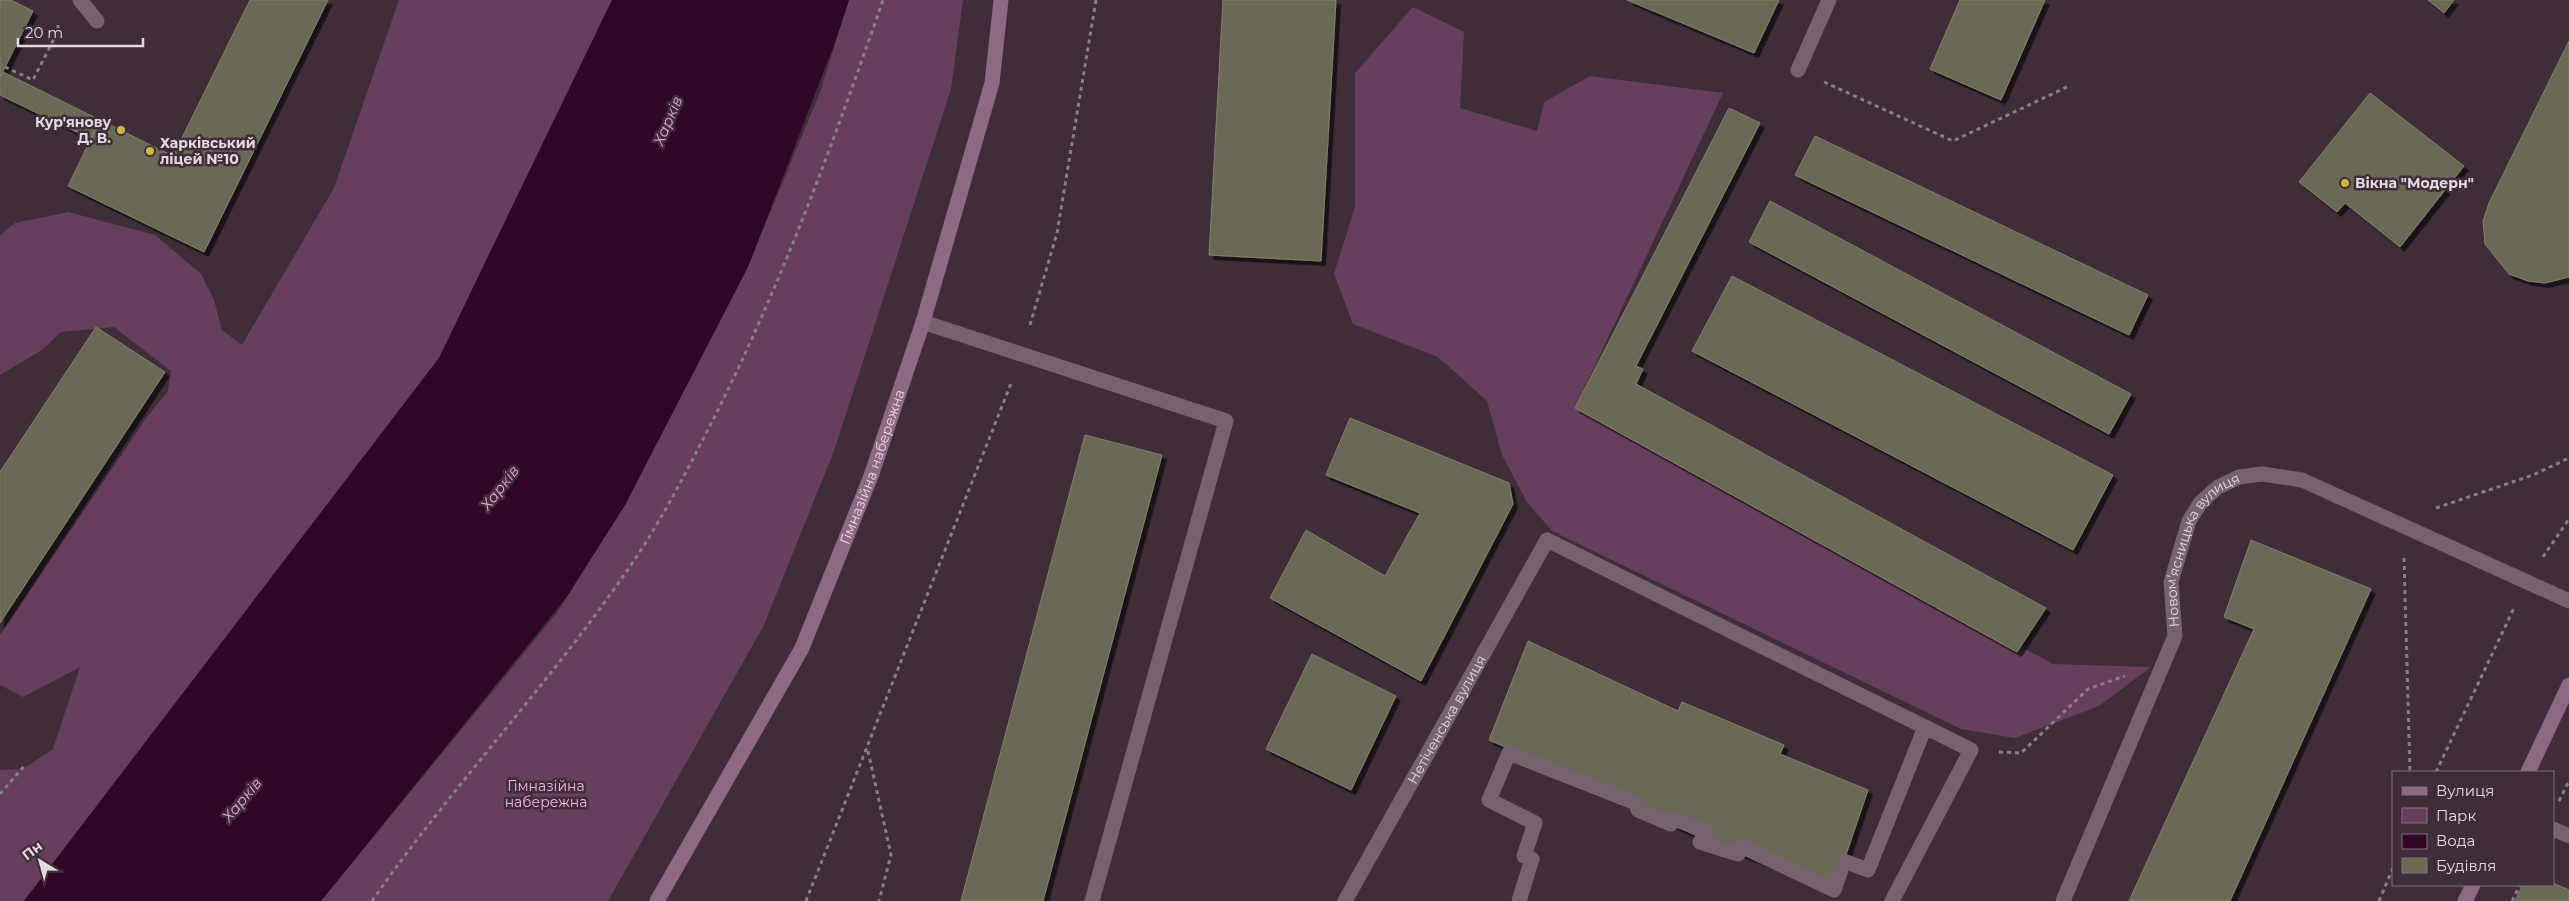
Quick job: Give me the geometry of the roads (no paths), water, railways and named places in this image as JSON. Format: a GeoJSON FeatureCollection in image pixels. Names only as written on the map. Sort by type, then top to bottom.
{"type":"FeatureCollection","features":[{"type":"Feature","properties":{"kind":"main road","name":"Гімназійна набережна"},"geometry":{"type":"LineString","coordinates":[[657,901],[802,648],[871,476],[923,322],[992,83],[1001,0]]}},
{"type":"Feature","properties":{"kind":"main road"},"geometry":{"type":"LineString","coordinates":[[2528,771],[2569,685]]}},
{"type":"Feature","properties":{"kind":"main road"},"geometry":{"type":"LineString","coordinates":[[2465,901],[2472,886]]}},
{"type":"Feature","properties":{"kind":"street"},"geometry":{"type":"LineString","coordinates":[[80,0],[97,21]]}},
{"type":"Feature","properties":{"kind":"street"},"geometry":{"type":"LineString","coordinates":[[1798,70],[1829,0]]}},
{"type":"Feature","properties":{"kind":"street"},"geometry":{"type":"LineString","coordinates":[[923,322],[1022,356],[1226,421],[1092,901]]}},
{"type":"Feature","properties":{"kind":"street","name":"Новом’ясницька вулиця"},"geometry":{"type":"LineString","coordinates":[[2063,901],[2175,636],[2171,582],[2189,521],[2201,502],[2218,486],[2239,477],[2262,474],[2302,480],[2569,601]]}},
{"type":"Feature","properties":{"kind":"street","name":"Нетіченська вулиця"},"geometry":{"type":"LineString","coordinates":[[1345,901],[1547,540],[1925,727]]}},
{"type":"Feature","properties":{"kind":"street"},"geometry":{"type":"LineString","coordinates":[[1519,901],[1532,859],[1524,856],[1535,822],[1489,800],[1509,754],[1636,803],[1638,810],[1671,824],[1673,818],[1707,832],[1700,842],[1738,854],[1741,846],[1834,890],[1844,861],[1868,870],[1925,727],[1971,750],[1892,901]]}},
{"type":"Feature","properties":{"kind":"street"},"geometry":{"type":"LineString","coordinates":[[2554,829],[2569,836]]}},
{"type":"Feature","properties":{"kind":"water","name":"Харків"},"geometry":{"type":"Polygon","coordinates":[[[612,0],[849,0],[834,45],[748,267],[625,505],[566,598],[321,901],[24,901],[439,358],[612,0]]]}},
{"type":"Feature","properties":{"kind":"place","name":"Кур'янову Д. В."},"geometry":{"type":"Point","coordinates":[121,130]}},
{"type":"Feature","properties":{"kind":"place","name":"Харківський ліцей №10"},"geometry":{"type":"Point","coordinates":[150,151]}},
{"type":"Feature","properties":{"kind":"place","name":"Вікна \"Модерн\""},"geometry":{"type":"Point","coordinates":[2345,183]}}]}
